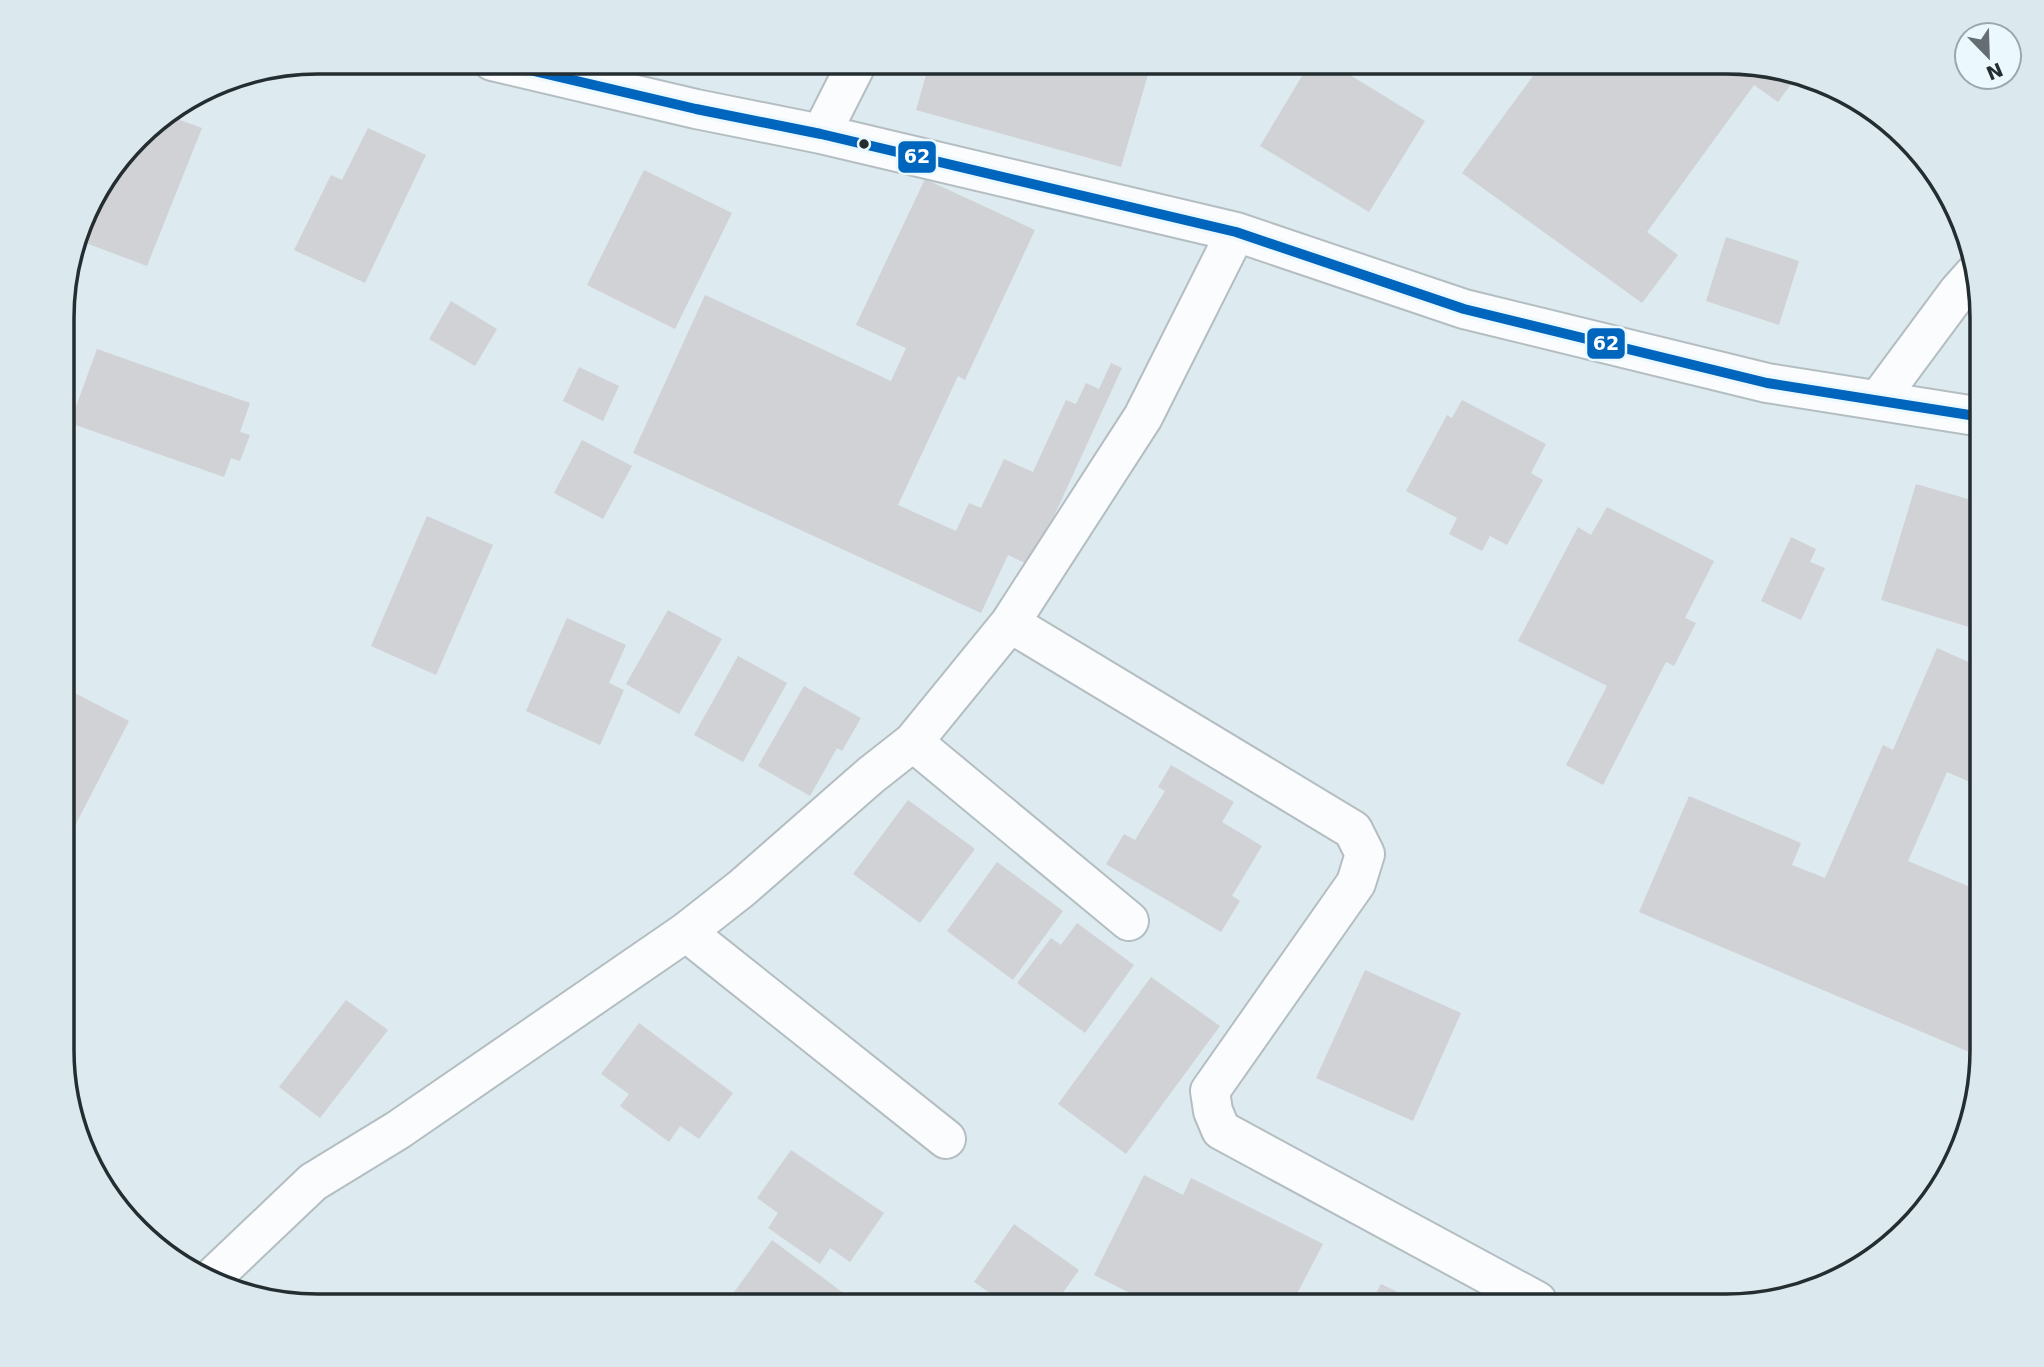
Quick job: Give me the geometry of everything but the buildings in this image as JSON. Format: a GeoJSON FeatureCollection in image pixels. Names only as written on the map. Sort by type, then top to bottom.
{"type":"FeatureCollection","features":[{"type":"Feature","properties":{"kind":"street"},"geometry":{"type":"LineString","coordinates":[[547,74],[696,109],[821,134],[1236,232],[1464,309],[1767,383],[1970,415]]}},
{"type":"Feature","properties":{"kind":"street"},"geometry":{"type":"LineString","coordinates":[[821,134],[851,74]]}},
{"type":"Feature","properties":{"kind":"street"},"geometry":{"type":"LineString","coordinates":[[219,1272],[313,1182],[398,1130],[686,932],[742,888],[871,775],[913,742],[1010,623],[1143,417],[1236,232]]}},
{"type":"Feature","properties":{"kind":"street"},"geometry":{"type":"LineString","coordinates":[[1878,400],[1967,281]]}},
{"type":"Feature","properties":{"kind":"street"},"geometry":{"type":"LineString","coordinates":[[1010,623],[1353,831],[1364,854],[1356,883],[1210,1091],[1213,1111],[1221,1130],[1523,1293]]}},
{"type":"Feature","properties":{"kind":"street"},"geometry":{"type":"LineString","coordinates":[[913,742],[1129,921]]}},
{"type":"Feature","properties":{"kind":"street"},"geometry":{"type":"LineString","coordinates":[[686,932],[946,1139]]}},
{"type":"Feature","properties":{"kind":"transit line","name":"62"},"geometry":{"type":"LineString","coordinates":[[547,74],[696,109],[821,134],[1236,232],[1464,309],[1767,383],[1970,415]]}}]}
